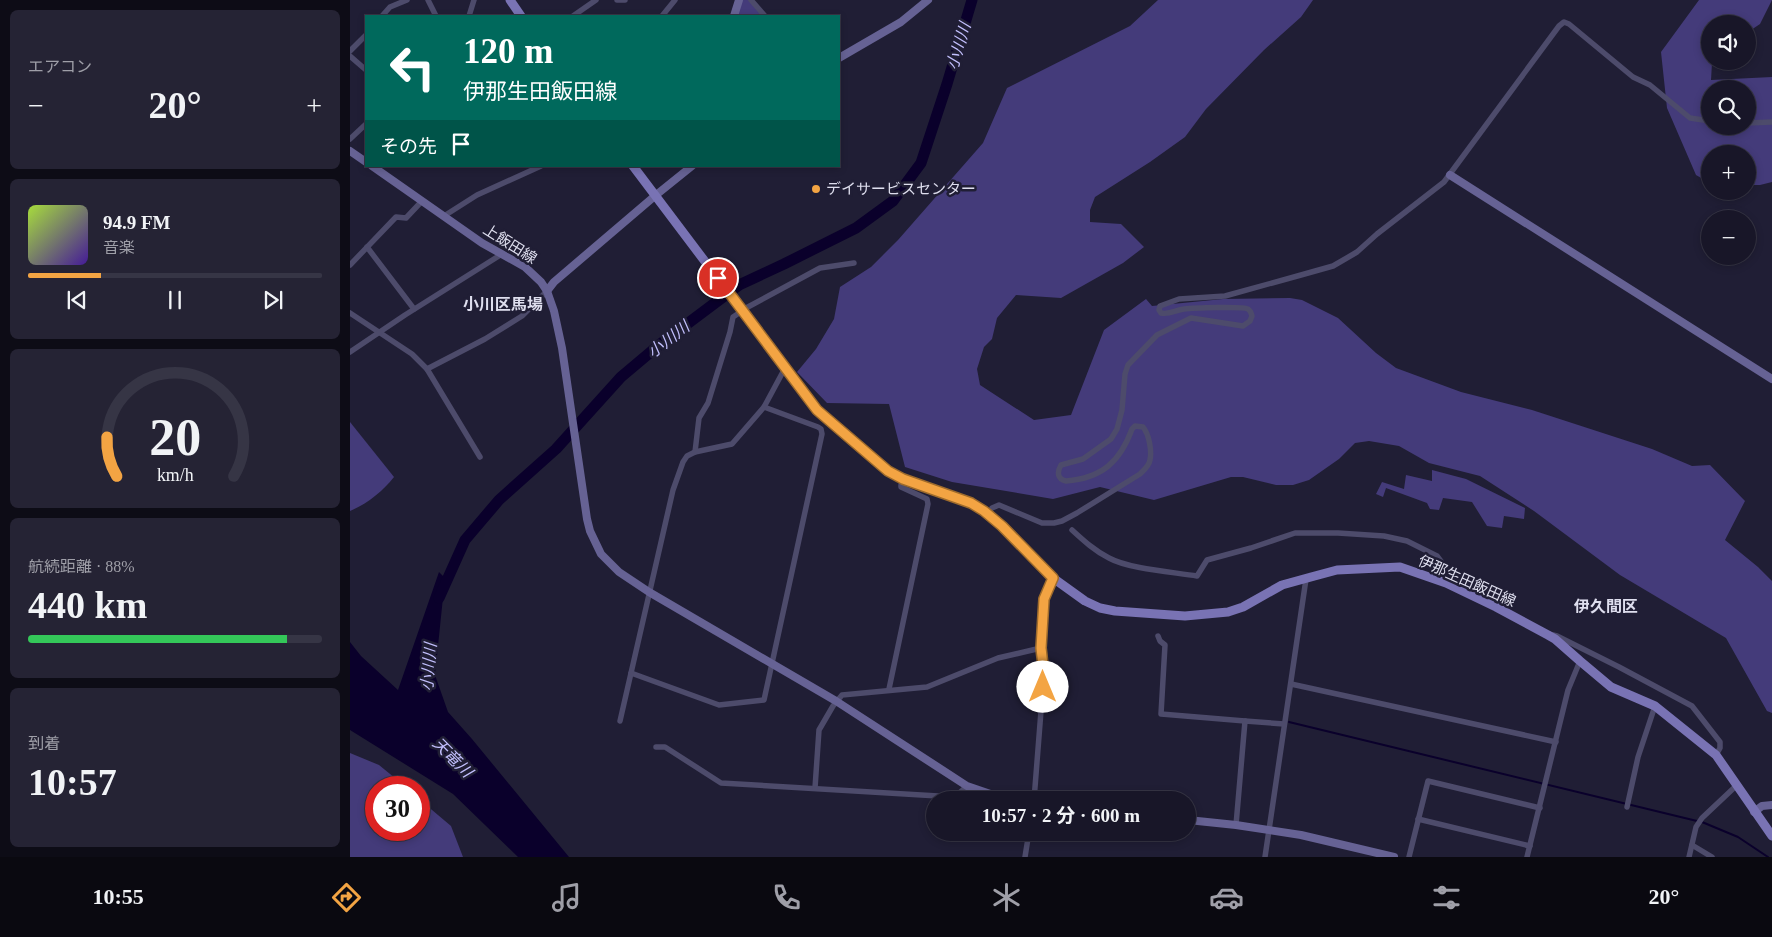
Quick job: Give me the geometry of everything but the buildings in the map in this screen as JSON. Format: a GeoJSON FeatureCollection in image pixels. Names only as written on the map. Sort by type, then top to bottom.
{"type":"FeatureCollection","features":[{"type":"Feature","properties":{"kind":"main road"},"geometry":{"type":"LineString","coordinates":[[511,1],[520,15]]}},
{"type":"Feature","properties":{"kind":"main road","name":"伊那生田飯田線"},"geometry":{"type":"LineString","coordinates":[[635,167],[817,410],[888,471],[903,479],[971,503],[984,511],[1002,526],[1053,578],[1085,601],[1100,608],[1115,611],[1185,616],[1228,612],[1243,607],[1282,586],[1337,570],[1400,567],[1446,583],[1548,635],[1611,687],[1655,706],[1716,755],[1772,836]]}},
{"type":"Feature","properties":{"kind":"street"},"geometry":{"type":"LineString","coordinates":[[383,15],[390,7],[407,0]]}},
{"type":"Feature","properties":{"kind":"street"},"geometry":{"type":"LineString","coordinates":[[428,0],[436,15]]}},
{"type":"Feature","properties":{"kind":"street"},"geometry":{"type":"LineString","coordinates":[[469,15],[474,0]]}},
{"type":"Feature","properties":{"kind":"street"},"geometry":{"type":"LineString","coordinates":[[574,15],[596,0]]}},
{"type":"Feature","properties":{"kind":"street"},"geometry":{"type":"LineString","coordinates":[[617,0],[626,0]]}},
{"type":"Feature","properties":{"kind":"street"},"geometry":{"type":"LineString","coordinates":[[663,15],[676,0]]}},
{"type":"Feature","properties":{"kind":"street"},"geometry":{"type":"LineString","coordinates":[[734,15],[739,0]]}},
{"type":"Feature","properties":{"kind":"street"},"geometry":{"type":"LineString","coordinates":[[751,0],[763,15]]}},
{"type":"Feature","properties":{"kind":"street"},"geometry":{"type":"LineString","coordinates":[[840,57],[901,22],[928,0]]}},
{"type":"Feature","properties":{"kind":"street"},"geometry":{"type":"LineString","coordinates":[[992,508],[999,505],[1042,523],[1062,521],[1127,483],[1147,467],[1150,453],[1147,432],[1144,427],[1135,426],[1132,428],[1119,456],[1104,470],[1093,476],[1078,480],[1066,481],[1058,476],[1061,465],[1083,459],[1111,439],[1117,430],[1122,410],[1125,374],[1128,365],[1157,334],[1192,318],[1242,326],[1250,321],[1252,316],[1250,310],[1246,308],[1233,307],[1185,309],[1166,314],[1161,313],[1159,310],[1160,306],[1179,299],[1225,296],[1333,266],[1357,252],[1444,182],[1559,26],[1564,22],[1569,24],[1634,77],[1650,85],[1690,118],[1701,120]]}},
{"type":"Feature","properties":{"kind":"street"},"geometry":{"type":"LineString","coordinates":[[350,51],[365,36]]}},
{"type":"Feature","properties":{"kind":"street"},"geometry":{"type":"LineString","coordinates":[[350,56],[365,69]]}},
{"type":"Feature","properties":{"kind":"street"},"geometry":{"type":"LineString","coordinates":[[1756,123],[1772,122]]}},
{"type":"Feature","properties":{"kind":"street"},"geometry":{"type":"LineString","coordinates":[[350,139],[365,125]]}},
{"type":"Feature","properties":{"kind":"street"},"geometry":{"type":"LineString","coordinates":[[350,151],[365,161]]}},
{"type":"Feature","properties":{"kind":"street","name":"上飯田線"},"geometry":{"type":"LineString","coordinates":[[373,167],[482,243],[532,272],[547,291]]}},
{"type":"Feature","properties":{"kind":"street"},"geometry":{"type":"LineString","coordinates":[[444,216],[477,195],[538,167]]}},
{"type":"Feature","properties":{"kind":"street"},"geometry":{"type":"LineString","coordinates":[[427,369],[485,339],[522,316],[554,282],[691,167]]}},
{"type":"Feature","properties":{"kind":"street"},"geometry":{"type":"LineString","coordinates":[[1450,175],[1772,379]]}},
{"type":"Feature","properties":{"kind":"street"},"geometry":{"type":"LineString","coordinates":[[350,265],[396,217],[406,218],[422,201]]}},
{"type":"Feature","properties":{"kind":"street"},"geometry":{"type":"LineString","coordinates":[[367,247],[414,309]]}},
{"type":"Feature","properties":{"kind":"street"},"geometry":{"type":"LineString","coordinates":[[350,352],[502,254]]}},
{"type":"Feature","properties":{"kind":"street"},"geometry":{"type":"LineString","coordinates":[[695,452],[699,418],[708,402],[733,317],[743,309],[820,268],[854,263]]}},
{"type":"Feature","properties":{"kind":"street"},"geometry":{"type":"LineString","coordinates":[[547,291],[557,323],[569,391],[587,518],[594,542],[609,564],[649,592],[836,702],[966,786],[981,791]]}},
{"type":"Feature","properties":{"kind":"street"},"geometry":{"type":"LineString","coordinates":[[350,313],[412,354],[427,369],[480,458]]}},
{"type":"Feature","properties":{"kind":"street"},"geometry":{"type":"LineString","coordinates":[[620,720],[672,490],[683,462],[687,456],[695,452],[732,444],[764,407],[785,368]]}},
{"type":"Feature","properties":{"kind":"street"},"geometry":{"type":"LineString","coordinates":[[631,673],[719,705],[764,700],[822,434],[821,429],[818,427],[764,407]]}},
{"type":"Feature","properties":{"kind":"street"},"geometry":{"type":"LineString","coordinates":[[889,689],[928,504],[927,499],[902,487],[903,479]]}},
{"type":"Feature","properties":{"kind":"street"},"geometry":{"type":"LineString","coordinates":[[1072,530],[1089,546],[1110,559],[1138,566],[1197,576],[1207,560],[1295,533],[1384,536],[1407,541],[1437,556],[1443,564],[1446,583]]}},
{"type":"Feature","properties":{"kind":"street"},"geometry":{"type":"LineString","coordinates":[[1035,791],[1044,674],[1041,648],[1044,599],[1053,578]]}},
{"type":"Feature","properties":{"kind":"street"},"geometry":{"type":"LineString","coordinates":[[1265,857],[1306,579]]}},
{"type":"Feature","properties":{"kind":"street"},"geometry":{"type":"LineString","coordinates":[[1548,635],[1557,636],[1582,648],[1692,706],[1720,742],[1720,748],[1716,755]]}},
{"type":"Feature","properties":{"kind":"street"},"geometry":{"type":"LineString","coordinates":[[1158,636],[1165,645],[1161,714],[1284,724]]}},
{"type":"Feature","properties":{"kind":"street"},"geometry":{"type":"LineString","coordinates":[[815,788],[819,730],[842,695],[889,689],[928,687],[998,658],[1041,648]]}},
{"type":"Feature","properties":{"kind":"street"},"geometry":{"type":"LineString","coordinates":[[1527,857],[1568,690],[1580,662]]}},
{"type":"Feature","properties":{"kind":"street"},"geometry":{"type":"LineString","coordinates":[[1291,684],[1556,742]]}},
{"type":"Feature","properties":{"kind":"street"},"geometry":{"type":"LineString","coordinates":[[1628,805],[1638,757],[1655,706]]}},
{"type":"Feature","properties":{"kind":"street"},"geometry":{"type":"LineString","coordinates":[[1236,825],[1245,721]]}},
{"type":"Feature","properties":{"kind":"street"},"geometry":{"type":"LineString","coordinates":[[656,747],[666,747],[721,782],[956,797],[966,786]]}},
{"type":"Feature","properties":{"kind":"street"},"geometry":{"type":"LineString","coordinates":[[1409,857],[1428,781],[1540,808]]}},
{"type":"Feature","properties":{"kind":"street"},"geometry":{"type":"LineString","coordinates":[[1689,857],[1701,821],[1736,785]]}},
{"type":"Feature","properties":{"kind":"street"},"geometry":{"type":"LineString","coordinates":[[1754,812],[1762,806],[1772,805]]}},
{"type":"Feature","properties":{"kind":"street"},"geometry":{"type":"LineString","coordinates":[[1418,819],[1530,846]]}},
{"type":"Feature","properties":{"kind":"street"},"geometry":{"type":"LineString","coordinates":[[1196,821],[1301,835],[1394,857]]}},
{"type":"Feature","properties":{"kind":"street"},"geometry":{"type":"LineString","coordinates":[[1025,857],[1028,841]]}},
{"type":"Feature","properties":{"kind":"street"},"geometry":{"type":"LineString","coordinates":[[1692,845],[1712,857]]}},
{"type":"Feature","properties":{"kind":"shaded area"},"geometry":{"type":"Polygon","coordinates":[[[740,0],[750,0],[763,15],[734,15],[740,0]]]}},
{"type":"Feature","properties":{"kind":"shaded area"},"geometry":{"type":"Polygon","coordinates":[[[1158,0],[1313,0],[1301,17],[1264,50],[1206,109],[1185,137],[1095,197],[1090,210],[1090,222],[1121,224],[1144,247],[1123,263],[1061,298],[1016,295],[997,318],[992,339],[984,347],[977,369],[980,385],[1034,420],[1071,415],[1104,330],[1146,299],[1152,306],[1223,299],[1290,298],[1302,300],[1338,318],[1376,353],[1396,368],[1461,392],[1532,410],[1652,449],[1692,466],[1710,465],[1745,501],[1725,540],[1772,581],[1772,713],[1767,711],[1726,638],[1620,575],[1534,511],[1480,476],[1429,463],[1399,446],[1369,441],[1355,443],[1339,459],[1309,480],[1293,485],[1276,485],[1243,477],[1231,477],[1154,500],[1100,487],[1053,499],[952,482],[905,467],[889,404],[827,403],[797,372],[816,349],[834,319],[840,287],[871,267],[898,240],[983,143],[1007,88],[1130,26],[1158,0]]]}},
{"type":"Feature","properties":{"kind":"shaded area"},"geometry":{"type":"Polygon","coordinates":[[[1699,0],[1772,0],[1760,24],[1756,27],[1756,15],[1701,15],[1701,70],[1712,70],[1711,80],[1772,77],[1772,182],[1756,185],[1756,145],[1701,145],[1701,178],[1696,175],[1667,108],[1661,52],[1699,0]]]}},
{"type":"Feature","properties":{"kind":"shaded area"},"geometry":{"type":"Polygon","coordinates":[[[350,422],[394,477],[374,497],[350,511],[350,422]]]}},
{"type":"Feature","properties":{"kind":"shaded area"},"geometry":{"type":"Polygon","coordinates":[[[1432,470],[1466,479],[1525,508],[1524,519],[1504,516],[1502,528],[1487,526],[1472,502],[1443,498],[1439,510],[1430,509],[1427,503],[1386,488],[1383,497],[1376,494],[1382,482],[1404,489],[1406,475],[1432,481],[1432,470]]]}},
{"type":"Feature","properties":{"kind":"shaded area"},"geometry":{"type":"Polygon","coordinates":[[[350,753],[379,765],[392,776],[365,776],[365,841],[430,841],[430,808],[451,826],[463,857],[350,857],[350,753]]]}},
{"type":"Feature","properties":{"kind":"water","name":"天竜川"},"geometry":{"type":"Polygon","coordinates":[[[439,572],[445,578],[435,675],[448,712],[569,857],[518,857],[453,794],[430,780],[430,776],[424,776],[350,730],[350,642],[361,656],[398,690],[439,572]]]}},
{"type":"Feature","properties":{"kind":"waterway","name":"小川川"},"geometry":{"type":"LineString","coordinates":[[439,598],[465,540],[499,500],[556,449],[621,377],[659,345],[739,285],[856,228],[893,201],[921,163],[972,0]]}},
{"type":"Feature","properties":{"kind":"waterway"},"geometry":{"type":"LineString","coordinates":[[1289,722],[1697,821]]}},
{"type":"Feature","properties":{"kind":"waterway"},"geometry":{"type":"LineString","coordinates":[[1702,822],[1738,837],[1768,857]]}},
{"type":"Feature","properties":{"kind":"place","name":"デイサービスセンター"},"geometry":{"type":"Point","coordinates":[816,189]}},
{"type":"Feature","properties":{"kind":"district","name":"小川区馬場"},"geometry":{"type":"Point","coordinates":[503,304]}},
{"type":"Feature","properties":{"kind":"district","name":"伊久間区"},"geometry":{"type":"Point","coordinates":[1606,606]}},
{"type":"Feature","properties":{"kind":"route"},"geometry":{"type":"LineString","coordinates":[[718,278],[817,410],[888,471],[903,479],[971,503],[984,511],[1002,526],[1053,578],[1044,599],[1041,648],[1044,674],[1043,687]]}}]}
